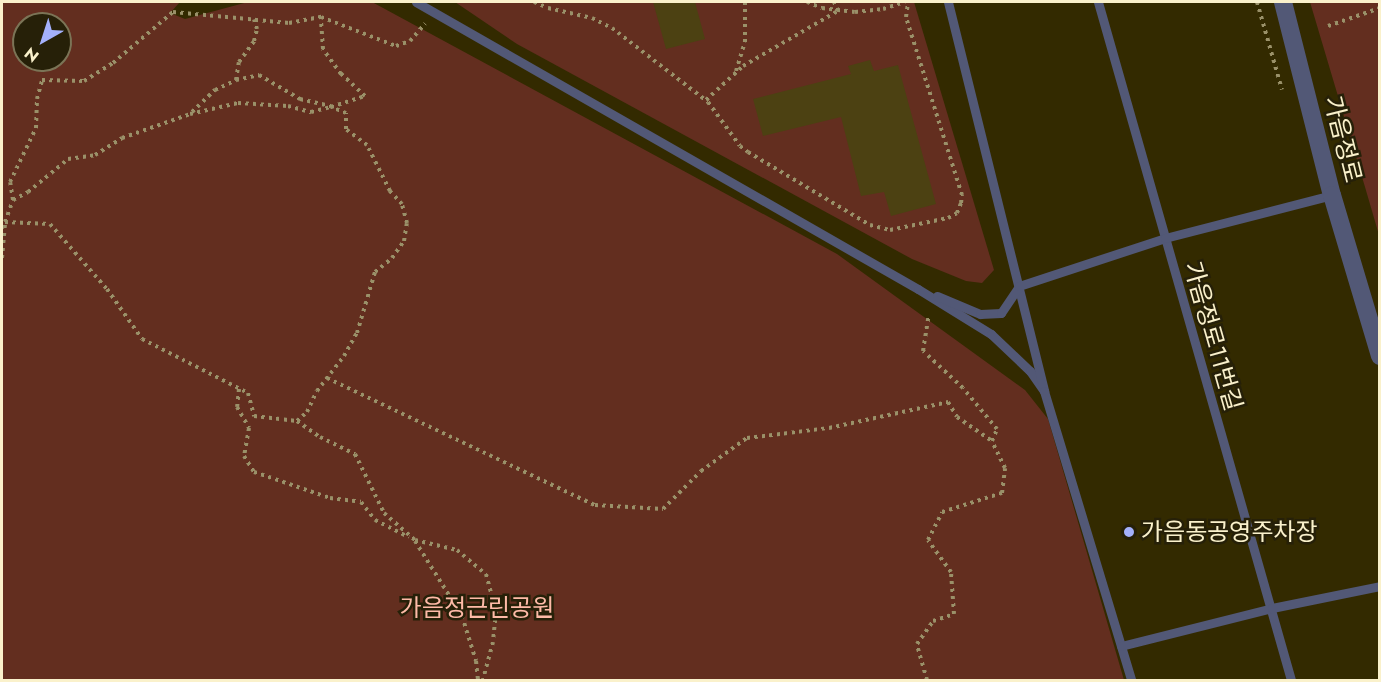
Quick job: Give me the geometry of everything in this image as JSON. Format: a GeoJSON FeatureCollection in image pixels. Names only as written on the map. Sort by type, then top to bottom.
{"type":"FeatureCollection","features":[{"type":"Feature","properties":{"kind":"street","name":"가음정로"},"geometry":{"type":"LineString","coordinates":[[1283,2],[1332,195],[1380,356]]}},
{"type":"Feature","properties":{"kind":"lane"},"geometry":{"type":"LineString","coordinates":[[416,2],[991,333],[1030,371],[1044,391]]}},
{"type":"Feature","properties":{"kind":"lane"},"geometry":{"type":"LineString","coordinates":[[948,2],[1044,391],[1131,681]]}},
{"type":"Feature","properties":{"kind":"lane","name":"가음정로11번길"},"geometry":{"type":"LineString","coordinates":[[1098,2],[1291,681]]}},
{"type":"Feature","properties":{"kind":"lane"},"geometry":{"type":"LineString","coordinates":[[918,289],[980,314],[1001,313],[1019,286],[1165,238],[1332,195]]}},
{"type":"Feature","properties":{"kind":"lane"},"geometry":{"type":"LineString","coordinates":[[1121,646],[1272,608],[1380,586]]}},
{"type":"Feature","properties":{"kind":"path"},"geometry":{"type":"LineString","coordinates":[[534,2],[548,8],[592,18],[612,28],[706,100],[740,146],[870,225],[890,230],[948,218],[957,213],[962,195],[906,17],[906,2],[870,11],[838,10],[807,2]]}},
{"type":"Feature","properties":{"kind":"path"},"geometry":{"type":"LineString","coordinates":[[735,72],[746,42],[745,2]]}},
{"type":"Feature","properties":{"kind":"path"},"geometry":{"type":"LineString","coordinates":[[834,2],[838,10]]}},
{"type":"Feature","properties":{"kind":"path"},"geometry":{"type":"LineString","coordinates":[[1328,26],[1380,8]]}},
{"type":"Feature","properties":{"kind":"path"},"geometry":{"type":"LineString","coordinates":[[706,100],[735,72],[838,10]]}},
{"type":"Feature","properties":{"kind":"path"},"geometry":{"type":"LineString","coordinates":[[2,228],[13,200],[10,182],[36,128],[37,99],[42,80],[84,81],[113,63],[173,12],[289,23],[321,17],[396,46],[410,41],[425,25],[440,15]]}},
{"type":"Feature","properties":{"kind":"path"},"geometry":{"type":"LineString","coordinates":[[13,200],[28,192],[68,159],[95,155],[122,138],[190,114],[238,103],[288,106],[311,112],[365,96],[341,74],[323,49],[321,17]]}},
{"type":"Feature","properties":{"kind":"path"},"geometry":{"type":"LineString","coordinates":[[236,80],[239,62],[254,41],[257,30],[254,19]]}},
{"type":"Feature","properties":{"kind":"path"},"geometry":{"type":"LineString","coordinates":[[190,114],[215,90],[236,80],[259,75],[300,99],[346,112],[345,129],[367,145],[390,191],[402,204],[407,223],[404,241],[392,258],[375,272],[357,333],[307,412],[297,421]]}},
{"type":"Feature","properties":{"kind":"path"},"geometry":{"type":"LineString","coordinates":[[2,258],[5,222]]}},
{"type":"Feature","properties":{"kind":"path"},"geometry":{"type":"LineString","coordinates":[[5,222],[50,224],[107,289],[142,339],[249,393],[254,416],[297,421],[320,437],[355,454],[384,513],[415,540],[462,616],[476,661],[478,681]]}},
{"type":"Feature","properties":{"kind":"path"},"geometry":{"type":"LineString","coordinates":[[932,298],[923,351],[963,388],[997,429],[992,441]]}},
{"type":"Feature","properties":{"kind":"path"},"geometry":{"type":"LineString","coordinates":[[327,378],[595,505],[663,509],[701,471],[747,438],[829,428],[948,402],[957,417],[992,441],[1005,468],[1002,493],[942,512],[928,540],[951,572],[954,614],[933,621],[917,644],[927,681]]}},
{"type":"Feature","properties":{"kind":"path"},"geometry":{"type":"LineString","coordinates":[[239,388],[237,407],[249,428],[244,456],[254,472],[330,498],[361,502],[375,520],[415,540],[457,550],[486,574],[496,612],[493,642],[483,681]]}},
{"type":"Feature","properties":{"kind":"green space","name":"가음정근린공원"},"geometry":{"type":"Polygon","coordinates":[[[2,2],[180,2],[170,13],[185,19],[248,2],[372,2],[837,254],[1025,390],[1048,419],[1124,680],[2,680],[2,2]]]}},
{"type":"Feature","properties":{"kind":"green space"},"geometry":{"type":"Polygon","coordinates":[[[455,2],[914,2],[994,270],[982,283],[966,281],[912,259],[517,44],[455,2]]]}},
{"type":"Feature","properties":{"kind":"green space"},"geometry":{"type":"Polygon","coordinates":[[[1310,2],[1379,2],[1379,235],[1365,187],[1310,2]]]}},
{"type":"Feature","properties":{"kind":"building"},"geometry":{"type":"Polygon","coordinates":[[[653,2],[695,2],[705,39],[666,49],[653,2]]]}},
{"type":"Feature","properties":{"kind":"building"},"geometry":{"type":"Polygon","coordinates":[[[870,60],[874,71],[898,65],[936,204],[891,216],[884,192],[861,196],[841,117],[763,136],[753,99],[851,74],[848,66],[870,60]]]}},
{"type":"Feature","properties":{"kind":"place","name":"가음동공영주차장"},"geometry":{"type":"Point","coordinates":[1129,532]}}]}
